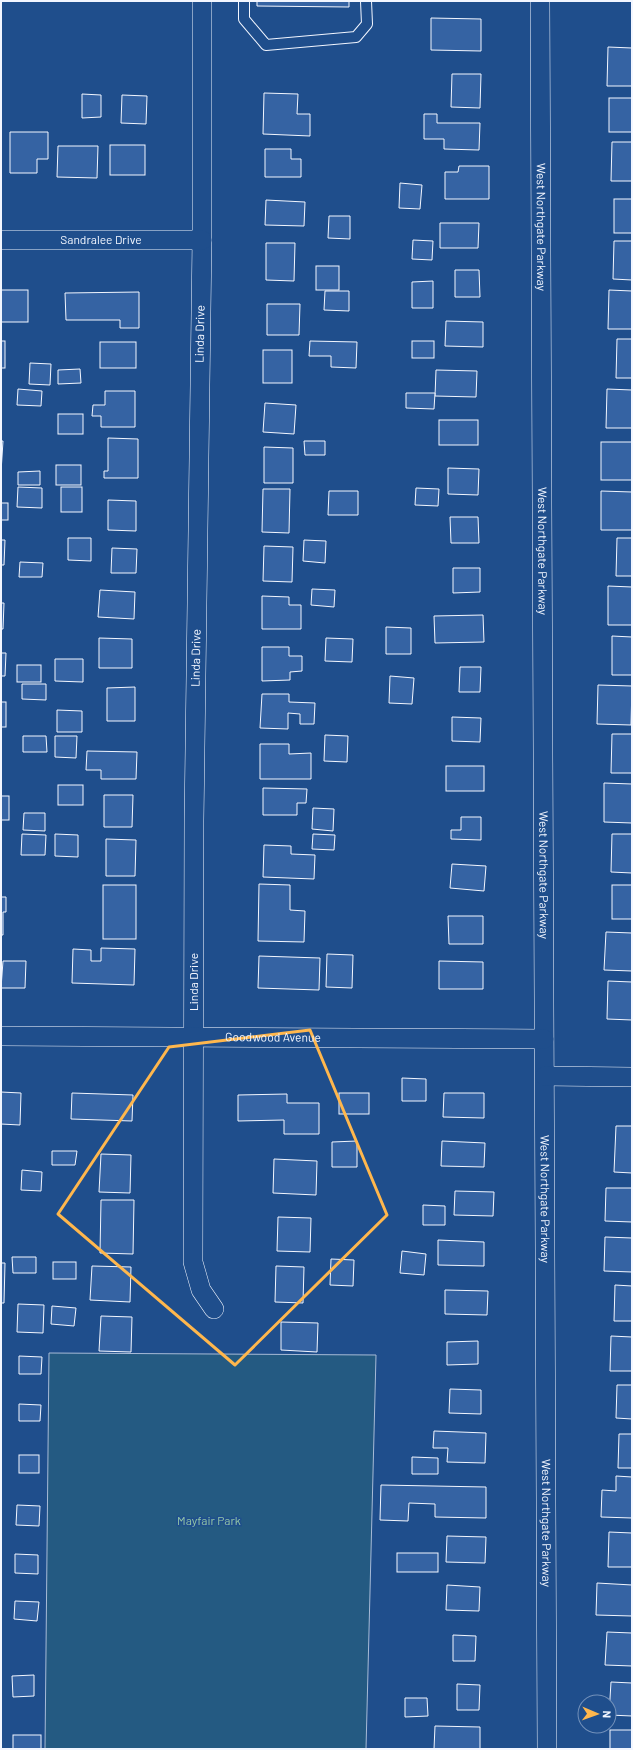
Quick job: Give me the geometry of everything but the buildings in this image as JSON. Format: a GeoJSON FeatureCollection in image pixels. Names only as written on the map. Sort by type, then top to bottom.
{"type":"FeatureCollection","features":[{"type":"Feature","properties":{"kind":"street","name":"Linda Drive"},"geometry":{"type":"LineString","coordinates":[[202,1],[202,240],[194,828],[193,1262],[201,1290],[214,1309]]}},
{"type":"Feature","properties":{"kind":"street","name":"West Northgate Parkway"},"geometry":{"type":"LineString","coordinates":[[540,1],[545,1076],[546,1749]]}},
{"type":"Feature","properties":{"kind":"street","name":"Sandralee Drive"},"geometry":{"type":"LineString","coordinates":[[1,240],[202,240]]}},
{"type":"Feature","properties":{"kind":"street","name":"Goodwood Avenue"},"geometry":{"type":"LineString","coordinates":[[1,1036],[544,1039]]}},
{"type":"Feature","properties":{"kind":"street"},"geometry":{"type":"LineString","coordinates":[[545,1076],[632,1077]]}},
{"type":"Feature","properties":{"kind":"lane"},"geometry":{"type":"LineString","coordinates":[[244,1],[244,19],[266,45],[356,37],[367,24],[366,1]]}},
{"type":"Feature","properties":{"kind":"highlighted area"},"geometry":{"type":"Polygon","coordinates":[[[310,1030],[387,1215],[235,1365],[58,1214],[169,1047],[310,1030]]]}},
{"type":"Feature","properties":{"kind":"green space","name":"Mayfair Park"},"geometry":{"type":"Polygon","coordinates":[[[49,1353],[376,1355],[366,1749],[45,1749],[49,1353]]]}}]}
